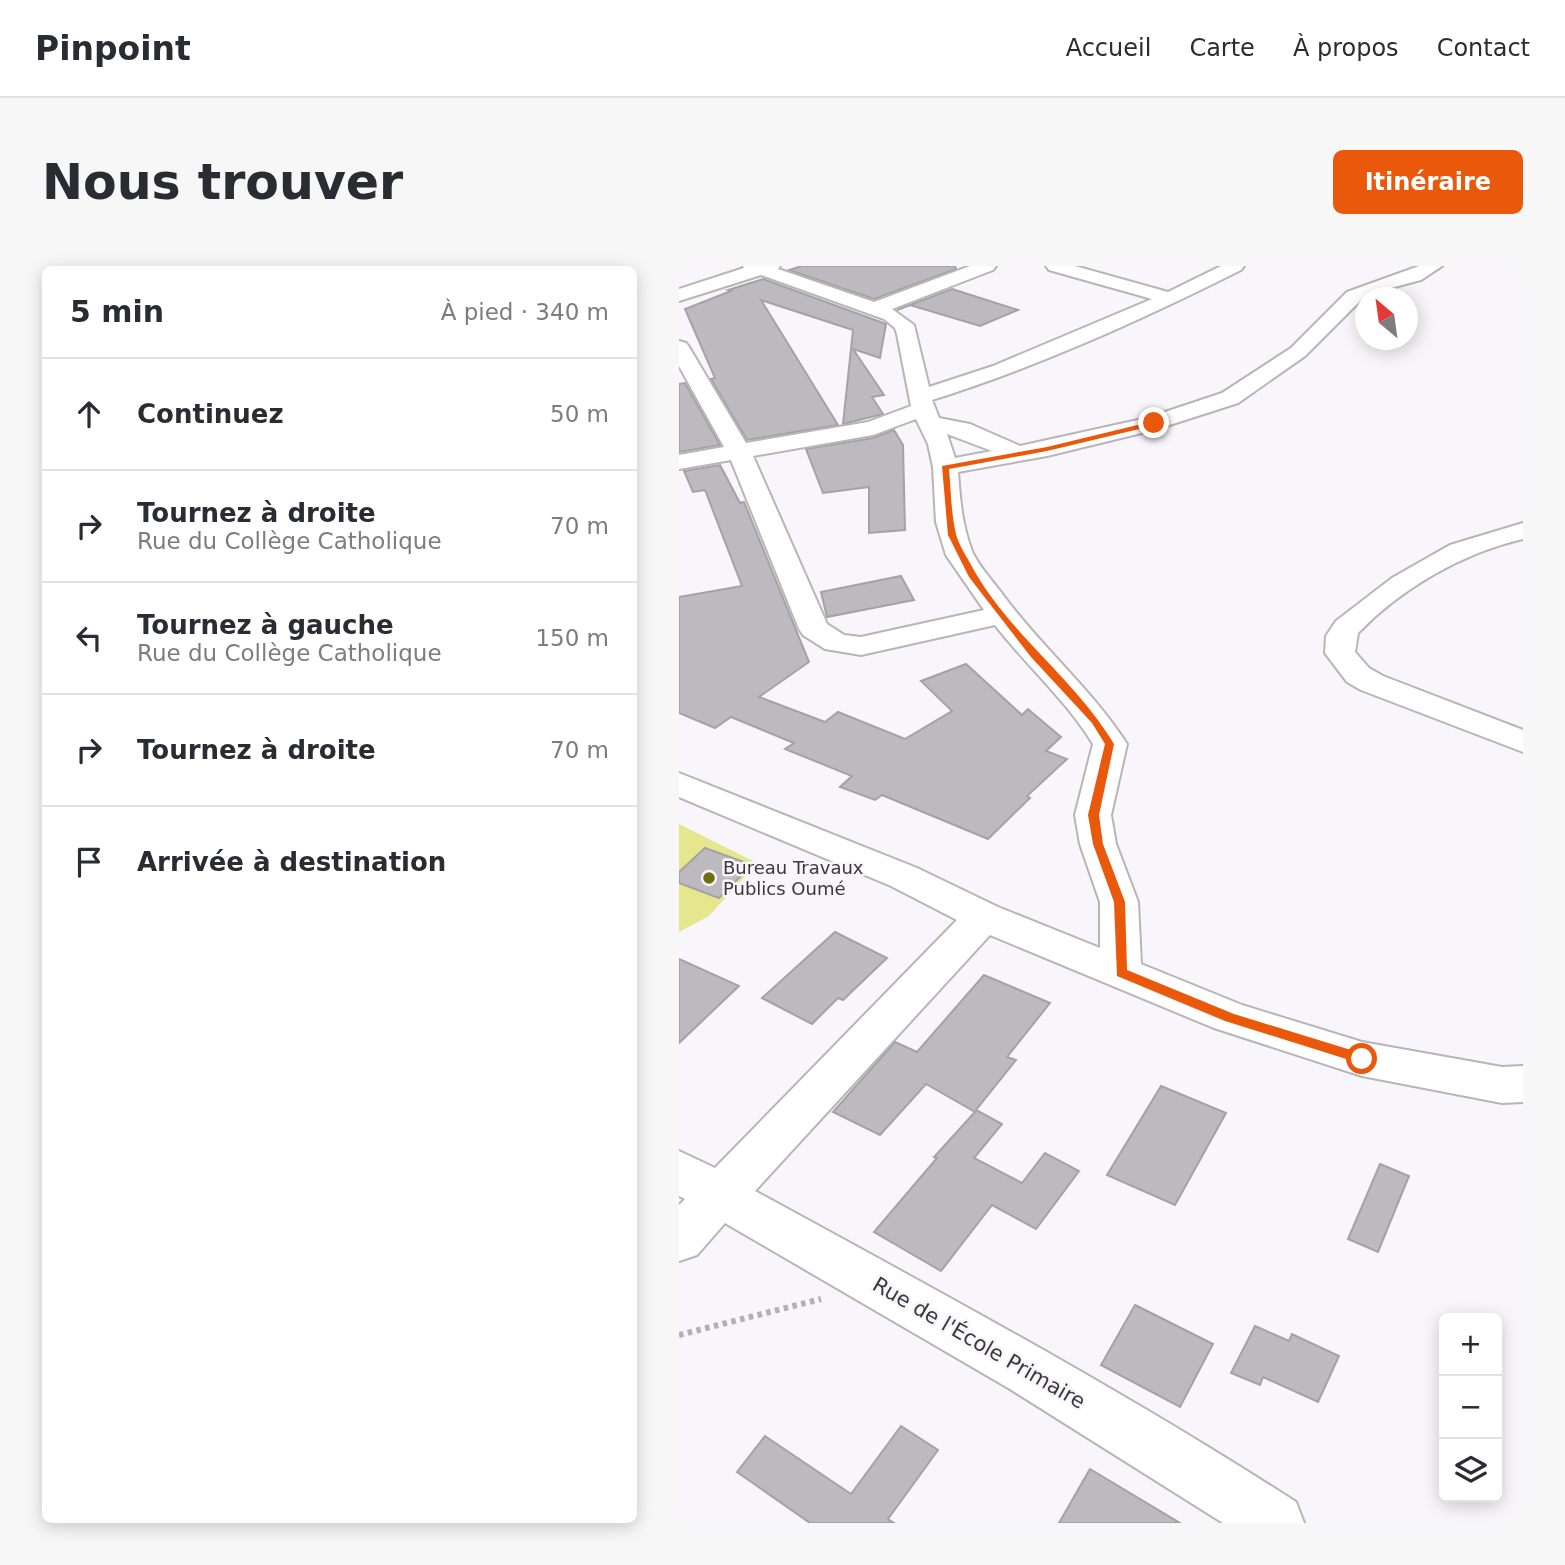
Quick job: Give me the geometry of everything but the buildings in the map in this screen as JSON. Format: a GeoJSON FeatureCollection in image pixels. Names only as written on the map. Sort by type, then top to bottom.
{"type":"FeatureCollection","features":[{"type":"Feature","properties":{"kind":"street"},"geometry":{"type":"LineString","coordinates":[[874,309],[987,266]]}},
{"type":"Feature","properties":{"kind":"street"},"geometry":{"type":"LineString","coordinates":[[1055,266],[1169,298]]}},
{"type":"Feature","properties":{"kind":"street"},"geometry":{"type":"LineString","coordinates":[[679,462],[873,428],[924,410],[1000,371],[1132,317],[1235,266]]}},
{"type":"Feature","properties":{"kind":"street"},"geometry":{"type":"LineString","coordinates":[[945,467],[1017,454],[1154,423],[1230,398],[1298,352],[1354,296],[1380,285],[1415,276],[1433,266]]}},
{"type":"Feature","properties":{"kind":"street"},"geometry":{"type":"LineString","coordinates":[[679,295],[761,267],[891,315],[904,325],[924,410],[940,444],[952,535],[973,577],[1034,655],[1096,722],[1109,744],[1093,815],[1098,844],[1119,902],[1121,972]]}},
{"type":"Feature","properties":{"kind":"street"},"geometry":{"type":"LineString","coordinates":[[679,347],[739,451],[814,629],[836,643],[860,646],[1002,615]]}},
{"type":"Feature","properties":{"kind":"street"},"geometry":{"type":"LineString","coordinates":[[924,410],[1017,454]]}},
{"type":"Feature","properties":{"kind":"street"},"geometry":{"type":"LineString","coordinates":[[1523,531],[1478,544],[1441,560],[1377,601],[1352,621],[1341,636],[1340,653],[1358,675],[1372,683],[1523,742]]}},
{"type":"Feature","properties":{"kind":"street"},"geometry":{"type":"LineString","coordinates":[[679,785],[904,877],[984,916],[1229,1017],[1362,1059],[1502,1085],[1523,1084]]}},
{"type":"Feature","properties":{"kind":"street"},"geometry":{"type":"LineString","coordinates":[[679,1239],[699,1183],[984,916]]}},
{"type":"Feature","properties":{"kind":"street"},"geometry":{"type":"LineString","coordinates":[[1436,1074],[1523,1107]]}},
{"type":"Feature","properties":{"kind":"street","name":"Rue de l'École Primaire"},"geometry":{"type":"LineString","coordinates":[[699,1183],[878,1283],[1188,1465],[1275,1523]]}},
{"type":"Feature","properties":{"kind":"path"},"geometry":{"type":"LineString","coordinates":[[679,1335],[878,1283]]}},
{"type":"Feature","properties":{"kind":"shaded area"},"geometry":{"type":"Polygon","coordinates":[[[679,824],[757,863],[709,916],[679,932],[679,824]]]}},
{"type":"Feature","properties":{"kind":"place","name":"Bureau Travaux Publics Oumé"},"geometry":{"type":"Point","coordinates":[709,878]}},
{"type":"Feature","properties":{"kind":"route"},"geometry":{"type":"LineString","coordinates":[[1154,423],[1047,449],[945,467],[952,535],[973,577],[1034,655],[1096,722],[1109,744],[1093,815],[1098,844],[1119,902],[1121,972],[1229,1017],[1362,1059]]}}]}
